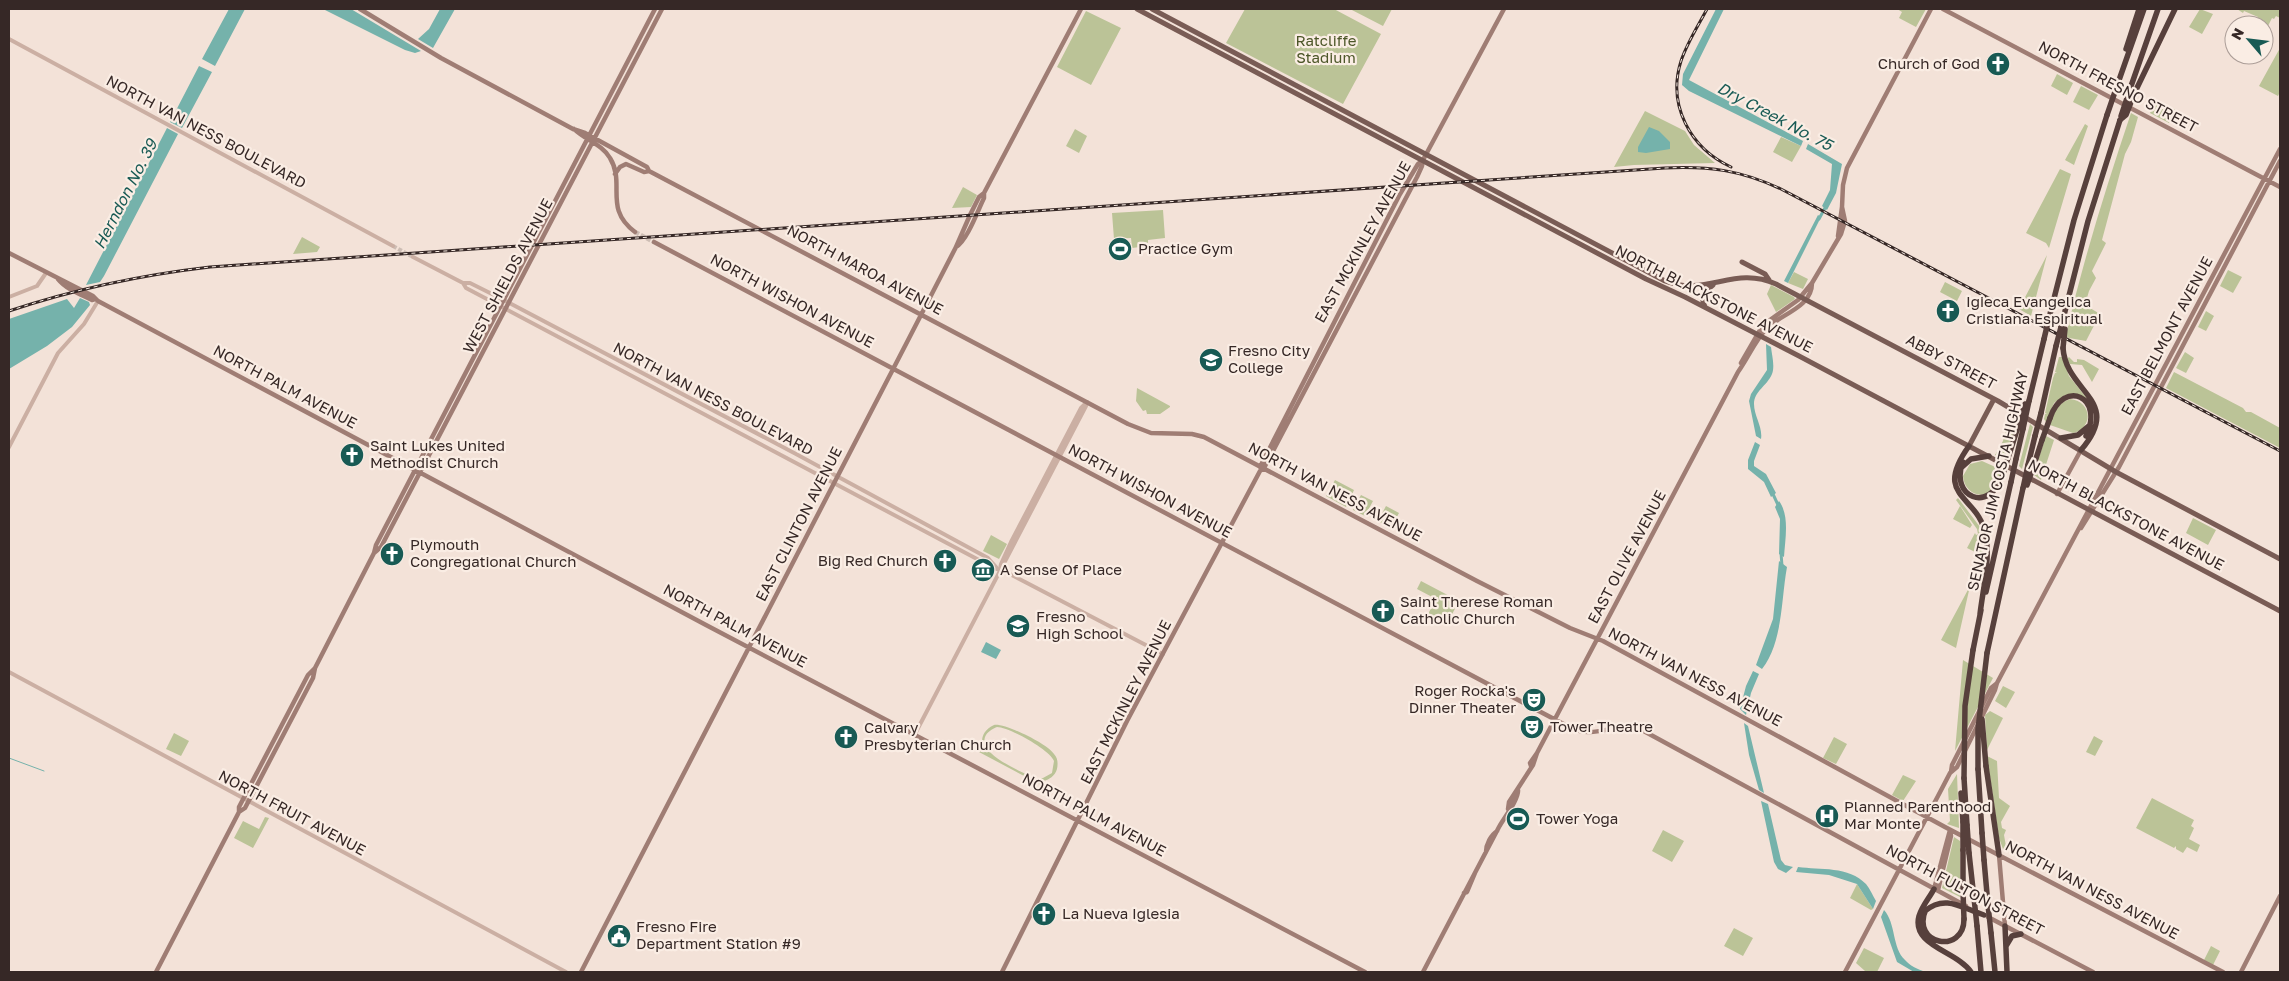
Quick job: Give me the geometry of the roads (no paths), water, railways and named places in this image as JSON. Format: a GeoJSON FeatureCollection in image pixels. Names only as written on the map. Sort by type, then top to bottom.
{"type":"FeatureCollection","features":[{"type":"Feature","properties":{"kind":"highway"},"geometry":{"type":"LineString","coordinates":[[2118,83],[2120,67],[2139,9]]}},
{"type":"Feature","properties":{"kind":"highway","name":"SENATOR JIM COSTA HIGHWAY"},"geometry":{"type":"LineString","coordinates":[[1981,972],[1974,898],[1966,851],[1965,824],[1965,706],[1973,650],[2016,459],[2020,428],[2074,220],[2107,114],[2144,9]]}},
{"type":"Feature","properties":{"kind":"highway"},"geometry":{"type":"LineString","coordinates":[[2132,91],[2158,9]]}},
{"type":"Feature","properties":{"kind":"highway"},"geometry":{"type":"LineString","coordinates":[[2132,91],[2175,9]]}},
{"type":"Feature","properties":{"kind":"highway"},"geometry":{"type":"LineString","coordinates":[[2153,51],[2180,9]]}},
{"type":"Feature","properties":{"kind":"highway","name":"SENATOR JIM COSTA HIGHWAY"},"geometry":{"type":"LineString","coordinates":[[1995,972],[1984,860],[1978,769],[1978,729],[1987,653],[2002,581],[2031,467],[2035,436],[2060,347],[2074,280],[2095,198],[2120,120],[2126,115],[2132,91]]}},
{"type":"Feature","properties":{"kind":"highway"},"geometry":{"type":"LineString","coordinates":[[2060,347],[2067,367],[2094,404],[2097,412],[2095,428],[2081,450]]}},
{"type":"Feature","properties":{"kind":"highway"},"geometry":{"type":"LineString","coordinates":[[2031,467],[2058,401],[2072,396],[2088,404],[2092,420],[2081,450]]}},
{"type":"Feature","properties":{"kind":"highway"},"geometry":{"type":"LineString","coordinates":[[2061,438],[2084,432],[2092,420]]}},
{"type":"Feature","properties":{"kind":"highway"},"geometry":{"type":"LineString","coordinates":[[1969,446],[1960,474],[1960,482],[1965,491],[1974,497],[1982,498],[1991,495],[1996,490],[2020,428]]}},
{"type":"Feature","properties":{"kind":"highway"},"geometry":{"type":"LineString","coordinates":[[1969,446],[1956,470],[1954,482],[1980,521],[1986,537],[1987,552],[1980,614]]}},
{"type":"Feature","properties":{"kind":"highway"},"geometry":{"type":"LineString","coordinates":[[1960,474],[1969,461],[1989,456]]}},
{"type":"Feature","properties":{"kind":"highway"},"geometry":{"type":"LineString","coordinates":[[1982,690],[1986,766],[2000,855]]}},
{"type":"Feature","properties":{"kind":"highway"},"geometry":{"type":"LineString","coordinates":[[1936,889],[1925,911],[1922,922],[1924,929],[1933,939],[1947,942],[1958,936],[1962,931],[1966,851]]}},
{"type":"Feature","properties":{"kind":"highway"},"geometry":{"type":"LineString","coordinates":[[1936,889],[1920,913],[1918,923],[1920,932],[1928,942],[1959,959],[1970,972]]}},
{"type":"Feature","properties":{"kind":"highway"},"geometry":{"type":"LineString","coordinates":[[1925,911],[1933,904],[1943,902],[1984,915]]}},
{"type":"Feature","properties":{"kind":"highway"},"geometry":{"type":"LineString","coordinates":[[2005,926],[2007,972]]}},
{"type":"Feature","properties":{"kind":"highway"},"geometry":{"type":"LineString","coordinates":[[2006,948],[2010,938],[2021,934]]}},
{"type":"Feature","properties":{"kind":"main road","name":"NORTH MAROA AVENUE"},"geometry":{"type":"LineString","coordinates":[[360,9],[422,47],[591,139],[647,167],[649,171],[1086,402],[1148,432]]}},
{"type":"Feature","properties":{"kind":"main road","name":"WEST SHIELDS AVENUE"},"geometry":{"type":"LineString","coordinates":[[591,139],[655,9]]}},
{"type":"Feature","properties":{"kind":"main road","name":"WEST SHIELDS AVENUE"},"geometry":{"type":"LineString","coordinates":[[417,472],[505,309],[506,301],[591,139],[662,9]]}},
{"type":"Feature","properties":{"kind":"main road","name":"EAST CLINTON AVENUE"},"geometry":{"type":"LineString","coordinates":[[956,247],[960,245],[967,232],[984,198],[984,193],[1080,9]]}},
{"type":"Feature","properties":{"kind":"main road","name":"NORTH BLACKSTONE AVENUE"},"geometry":{"type":"LineString","coordinates":[[1137,9],[1646,279],[1706,308],[1989,456],[2280,611]]}},
{"type":"Feature","properties":{"kind":"main road","name":"NORTH BLACKSTONE AVENUE"},"geometry":{"type":"LineString","coordinates":[[1152,9],[1654,276],[1677,285]]}},
{"type":"Feature","properties":{"kind":"main road","name":"EAST MCKINLEY AVENUE"},"geometry":{"type":"LineString","coordinates":[[1002,972],[1163,654],[1371,262],[1370,257],[1390,219],[1400,194],[1426,154],[1504,9]]}},
{"type":"Feature","properties":{"kind":"main road"},"geometry":{"type":"LineString","coordinates":[[1804,298],[1845,224],[1845,210],[1842,206],[1843,185],[1849,164],[1931,9]]}},
{"type":"Feature","properties":{"kind":"main road","name":"NORTH FRESNO STREET"},"geometry":{"type":"LineString","coordinates":[[1943,9],[2280,187]]}},
{"type":"Feature","properties":{"kind":"main road"},"geometry":{"type":"LineString","coordinates":[[1196,40],[1200,39],[1216,46],[1220,45]]}},
{"type":"Feature","properties":{"kind":"main road"},"geometry":{"type":"LineString","coordinates":[[1217,51],[1222,50],[1250,61]]}},
{"type":"Feature","properties":{"kind":"main road"},"geometry":{"type":"LineString","coordinates":[[1319,105],[1328,106],[1338,112],[1344,111]]}},
{"type":"Feature","properties":{"kind":"main road"},"geometry":{"type":"LineString","coordinates":[[1341,117],[1345,116],[1376,128]]}},
{"type":"Feature","properties":{"kind":"main road"},"geometry":{"type":"LineString","coordinates":[[1349,121],[1380,134],[1385,133]]}},
{"type":"Feature","properties":{"kind":"main road"},"geometry":{"type":"LineString","coordinates":[[591,139],[609,155],[615,174],[617,210],[626,224],[635,232]]}},
{"type":"Feature","properties":{"kind":"main road","name":"EAST BELMONT AVENUE"},"geometry":{"type":"LineString","coordinates":[[1846,972],[1926,817],[1950,773],[1957,767],[1997,683],[2076,534],[2150,410],[2267,180],[2280,149]]}},
{"type":"Feature","properties":{"kind":"main road","name":"EAST MCKINLEY AVENUE"},"geometry":{"type":"LineString","coordinates":[[1261,468],[1311,365],[1390,219],[1422,166],[1422,160]]}},
{"type":"Feature","properties":{"kind":"main road","name":"EAST BELMONT AVENUE"},"geometry":{"type":"LineString","coordinates":[[2114,470],[2152,393],[2267,180],[2280,161]]}},
{"type":"Feature","properties":{"kind":"main road"},"geometry":{"type":"LineString","coordinates":[[615,174],[620,166],[626,164],[644,172],[649,171]]}},
{"type":"Feature","properties":{"kind":"main road","name":"EAST CLINTON AVENUE"},"geometry":{"type":"LineString","coordinates":[[580,972],[922,314],[979,197],[984,193]]}},
{"type":"Feature","properties":{"kind":"main road"},"geometry":{"type":"LineString","coordinates":[[967,232],[970,215]]}},
{"type":"Feature","properties":{"kind":"main road","name":"NORTH WISHON AVENUE"},"geometry":{"type":"LineString","coordinates":[[654,242],[1555,719],[1587,733],[1599,733],[1624,726],[1640,729]]}},
{"type":"Feature","properties":{"kind":"main road","name":"NORTH PALM AVENUE"},"geometry":{"type":"LineString","coordinates":[[9,253],[57,279],[62,285],[83,293],[417,472],[1365,972]]}},
{"type":"Feature","properties":{"kind":"main road"},"geometry":{"type":"LineString","coordinates":[[1742,262],[1765,274],[1769,280]]}},
{"type":"Feature","properties":{"kind":"main road","name":"ABBY STREET"},"geometry":{"type":"LineString","coordinates":[[1677,285],[1698,286],[1734,277],[1753,276],[1769,280],[1994,399],[2114,470],[2280,558]]}},
{"type":"Feature","properties":{"kind":"main road"},"geometry":{"type":"LineString","coordinates":[[1706,308],[1701,298],[1702,292],[1734,277]]}},
{"type":"Feature","properties":{"kind":"main road","name":"EAST OLIVE AVENUE"},"geometry":{"type":"LineString","coordinates":[[1423,972],[1464,890],[1486,852],[1486,847],[1518,795],[1518,790],[1530,766],[1538,755],[1537,753],[1758,336],[1799,306],[1804,298]]}},
{"type":"Feature","properties":{"kind":"main road","name":"WEST SHIELDS AVENUE"},"geometry":{"type":"LineString","coordinates":[[156,972],[239,812],[270,760],[313,678],[315,668],[374,553],[381,548],[500,306],[506,301]]}},
{"type":"Feature","properties":{"kind":"main road"},"geometry":{"type":"LineString","coordinates":[[1306,386],[1311,365]]}},
{"type":"Feature","properties":{"kind":"main road"},"geometry":{"type":"LineString","coordinates":[[2150,410],[2148,405],[2153,395],[2152,393]]}},
{"type":"Feature","properties":{"kind":"main road"},"geometry":{"type":"LineString","coordinates":[[1969,446],[1994,399]]}},
{"type":"Feature","properties":{"kind":"main road","name":"NORTH VAN NESS AVENUE"},"geometry":{"type":"LineString","coordinates":[[1148,432],[1200,436],[1486,586],[1570,628],[1598,639],[1950,830],[2223,972]]}},
{"type":"Feature","properties":{"kind":"main road"},"geometry":{"type":"LineString","coordinates":[[2058,494],[2081,450]]}},
{"type":"Feature","properties":{"kind":"main road","name":"WEST SHIELDS AVENUE"},"geometry":{"type":"LineString","coordinates":[[246,800],[275,737],[308,675],[315,668]]}},
{"type":"Feature","properties":{"kind":"main road","name":"NORTH FULTON STREET"},"geometry":{"type":"LineString","coordinates":[[1640,729],[1899,870],[2093,972]]}},
{"type":"Feature","properties":{"kind":"main road"},"geometry":{"type":"LineString","coordinates":[[270,760],[269,757],[275,737]]}},
{"type":"Feature","properties":{"kind":"main road"},"geometry":{"type":"LineString","coordinates":[[1936,889],[1951,836],[1950,830]]}},
{"type":"Feature","properties":{"kind":"main road"},"geometry":{"type":"LineString","coordinates":[[2000,855],[2005,926]]}},
{"type":"Feature","properties":{"kind":"main road"},"geometry":{"type":"LineString","coordinates":[[2241,972],[2279,902],[2280,896]]}},
{"type":"Feature","properties":{"kind":"street","name":"NORTH VAN NESS BOULEVARD"},"geometry":{"type":"LineString","coordinates":[[9,39],[393,246]]}},
{"type":"Feature","properties":{"kind":"street","name":"NORTH VAN NESS BOULEVARD"},"geometry":{"type":"LineString","coordinates":[[413,257],[463,283],[470,283],[506,301],[837,476],[988,558],[998,568]]}},
{"type":"Feature","properties":{"kind":"street"},"geometry":{"type":"LineString","coordinates":[[9,296],[37,286],[46,273]]}},
{"type":"Feature","properties":{"kind":"street","name":"NORTH VAN NESS BOULEVARD"},"geometry":{"type":"LineString","coordinates":[[463,283],[466,288],[505,309],[998,568]]}},
{"type":"Feature","properties":{"kind":"street"},"geometry":{"type":"LineString","coordinates":[[9,447],[58,353],[84,324],[94,299]]}},
{"type":"Feature","properties":{"kind":"street"},"geometry":{"type":"LineString","coordinates":[[915,734],[998,568],[1025,522],[1081,408],[1086,402]]}},
{"type":"Feature","properties":{"kind":"street"},"geometry":{"type":"LineString","coordinates":[[998,568],[1163,654]]}},
{"type":"Feature","properties":{"kind":"street","name":"NORTH FRUIT AVENUE"},"geometry":{"type":"LineString","coordinates":[[9,672],[566,972]]}},
{"type":"Feature","properties":{"kind":"water"},"geometry":{"type":"Polygon","coordinates":[[[229,9],[245,9],[215,66],[202,59],[229,9]]]}},
{"type":"Feature","properties":{"kind":"water"},"geometry":{"type":"Polygon","coordinates":[[[323,9],[351,9],[421,51],[415,53],[405,50],[323,9]]]}},
{"type":"Feature","properties":{"kind":"water"},"geometry":{"type":"Polygon","coordinates":[[[440,9],[455,9],[433,48],[418,39],[429,29],[440,9]]]}},
{"type":"Feature","properties":{"kind":"water"},"geometry":{"type":"Polygon","coordinates":[[[1716,9],[1724,9],[1689,80],[1803,141],[1801,146],[1689,91],[1682,85],[1683,74],[1716,9]]]}},
{"type":"Feature","properties":{"kind":"water"},"geometry":{"type":"Polygon","coordinates":[[[199,66],[212,72],[182,128],[170,122],[199,66]]]}},
{"type":"Feature","properties":{"kind":"water"},"geometry":{"type":"Polygon","coordinates":[[[1649,127],[1659,131],[1670,142],[1670,149],[1646,153],[1638,152],[1638,147],[1649,127]]]}},
{"type":"Feature","properties":{"kind":"water"},"geometry":{"type":"Polygon","coordinates":[[[167,128],[178,134],[104,276],[100,282],[86,285],[167,128]]]}},
{"type":"Feature","properties":{"kind":"water"},"geometry":{"type":"Polygon","coordinates":[[[1808,144],[1842,164],[1836,193],[1827,210],[1822,206],[1830,190],[1832,164],[1806,149],[1808,144]]]}},
{"type":"Feature","properties":{"kind":"water"},"geometry":{"type":"Polygon","coordinates":[[[1818,215],[1821,217],[1788,283],[1784,281],[1818,215]]]}},
{"type":"Feature","properties":{"kind":"water"},"geometry":{"type":"Polygon","coordinates":[[[80,298],[89,302],[90,305],[72,327],[47,346],[9,369],[9,319],[67,299],[74,308],[80,298]]]}},
{"type":"Feature","properties":{"kind":"water"},"geometry":{"type":"Polygon","coordinates":[[[1766,344],[1771,347],[1773,371],[1770,378],[1758,392],[1754,404],[1761,430],[1761,439],[1756,436],[1749,401],[1751,394],[1767,370],[1766,344]]]}},
{"type":"Feature","properties":{"kind":"water"},"geometry":{"type":"Polygon","coordinates":[[[1755,442],[1760,445],[1754,466],[1766,474],[1776,493],[1771,497],[1764,482],[1748,469],[1748,460],[1755,442]]]}},
{"type":"Feature","properties":{"kind":"water"},"geometry":{"type":"Polygon","coordinates":[[[1779,501],[1786,521],[1784,557],[1779,554],[1780,519],[1775,507],[1779,501]]]}},
{"type":"Feature","properties":{"kind":"water"},"geometry":{"type":"Polygon","coordinates":[[[1779,561],[1787,567],[1778,633],[1769,658],[1762,669],[1756,665],[1773,619],[1779,561]]]}},
{"type":"Feature","properties":{"kind":"water"},"geometry":{"type":"Polygon","coordinates":[[[986,642],[1001,650],[996,659],[981,652],[986,642]]]}},
{"type":"Feature","properties":{"kind":"water"},"geometry":{"type":"Polygon","coordinates":[[[1753,671],[1759,674],[1751,693],[1746,715],[1740,709],[1746,686],[1753,671]]]}},
{"type":"Feature","properties":{"kind":"water"},"geometry":{"type":"Polygon","coordinates":[[[1744,723],[1748,726],[1764,793],[1759,790],[1749,755],[1744,723]]]}},
{"type":"Feature","properties":{"kind":"water"},"geometry":{"type":"Polygon","coordinates":[[[1761,801],[1768,804],[1781,860],[1785,865],[1793,867],[1786,873],[1778,869],[1774,862],[1761,801]]]}},
{"type":"Feature","properties":{"kind":"water"},"geometry":{"type":"Polygon","coordinates":[[[1798,867],[1843,872],[1859,878],[1866,884],[1876,901],[1873,909],[1857,884],[1829,875],[1796,872],[1798,867]]]}},
{"type":"Feature","properties":{"kind":"water"},"geometry":{"type":"Polygon","coordinates":[[[1884,910],[1891,922],[1901,955],[1909,964],[1925,972],[1914,972],[1897,962],[1881,917],[1884,910]]]}},
{"type":"Feature","properties":{"kind":"waterway","name":"Dry Creek No. 75"},"geometry":{"type":"LineString","coordinates":[[1819,219],[1826,206]]}},
{"type":"Feature","properties":{"kind":"waterway","name":"Dry Creek No. 75"},"geometry":{"type":"LineString","coordinates":[[1772,492],[1779,507]]}},
{"type":"Feature","properties":{"kind":"waterway","name":"Dry Creek No. 75"},"geometry":{"type":"LineString","coordinates":[[1781,553],[1782,566]]}},
{"type":"Feature","properties":{"kind":"waterway"},"geometry":{"type":"LineString","coordinates":[[9,758],[44,771]]}},
{"type":"Feature","properties":{"kind":"tunnel"},"geometry":{"type":"LineString","coordinates":[[635,232],[654,242]]}},
{"type":"Feature","properties":{"kind":"tunnel"},"geometry":{"type":"LineString","coordinates":[[393,246],[413,257]]}},
{"type":"Feature","properties":{"kind":"railway"},"geometry":{"type":"LineString","coordinates":[[1707,9],[1689,41],[1681,61],[1677,77],[1677,93],[1685,123],[1693,137],[1704,149],[1731,167]]}},
{"type":"Feature","properties":{"kind":"railway"},"geometry":{"type":"LineString","coordinates":[[9,311],[108,284],[210,267],[1665,168],[1696,168],[1738,173],[1781,189],[2280,451]]}},
{"type":"Feature","properties":{"kind":"place","name":"Church of God"},"geometry":{"type":"Point","coordinates":[1998,64]}},
{"type":"Feature","properties":{"kind":"place","name":"Practice Gym"},"geometry":{"type":"Point","coordinates":[1120,249]}},
{"type":"Feature","properties":{"kind":"place","name":"Igieca Evangelica Cristiana Espiritual"},"geometry":{"type":"Point","coordinates":[1948,311]}},
{"type":"Feature","properties":{"kind":"place","name":"Fresno City College"},"geometry":{"type":"Point","coordinates":[1211,360]}},
{"type":"Feature","properties":{"kind":"place","name":"Saint Lukes United Methodist Church"},"geometry":{"type":"Point","coordinates":[352,455]}},
{"type":"Feature","properties":{"kind":"place","name":"Plymouth Congregational Church"},"geometry":{"type":"Point","coordinates":[392,554]}},
{"type":"Feature","properties":{"kind":"place","name":"Big Red Church"},"geometry":{"type":"Point","coordinates":[945,561]}},
{"type":"Feature","properties":{"kind":"place","name":"A Sense Of Place"},"geometry":{"type":"Point","coordinates":[983,570]}},
{"type":"Feature","properties":{"kind":"place","name":"Saint Therese Roman Catholic Church"},"geometry":{"type":"Point","coordinates":[1383,611]}},
{"type":"Feature","properties":{"kind":"place","name":"Fresno High School"},"geometry":{"type":"Point","coordinates":[1018,626]}},
{"type":"Feature","properties":{"kind":"place","name":"Roger Rocka's Dinner Theater"},"geometry":{"type":"Point","coordinates":[1534,700]}},
{"type":"Feature","properties":{"kind":"place","name":"Tower Theatre"},"geometry":{"type":"Point","coordinates":[1532,727]}},
{"type":"Feature","properties":{"kind":"place","name":"Calvary Presbyterian Church"},"geometry":{"type":"Point","coordinates":[846,737]}},
{"type":"Feature","properties":{"kind":"place","name":"Planned Parenthood Mar Monte"},"geometry":{"type":"Point","coordinates":[1827,816]}},
{"type":"Feature","properties":{"kind":"place","name":"Tower Yoga"},"geometry":{"type":"Point","coordinates":[1518,819]}},
{"type":"Feature","properties":{"kind":"place","name":"La Nueva Iglesia"},"geometry":{"type":"Point","coordinates":[1044,914]}},
{"type":"Feature","properties":{"kind":"place","name":"Fresno Fire Department Station #9"},"geometry":{"type":"Point","coordinates":[619,936]}},
{"type":"Feature","properties":{"kind":"park label","name":"Ratcliffe Stadium"},"geometry":{"type":"Point","coordinates":[1326,50]}},
{"type":"Feature","properties":{"kind":"water label","name":"Herndon No. 39"},"geometry":{"type":"Point","coordinates":[125,194]}}]}
